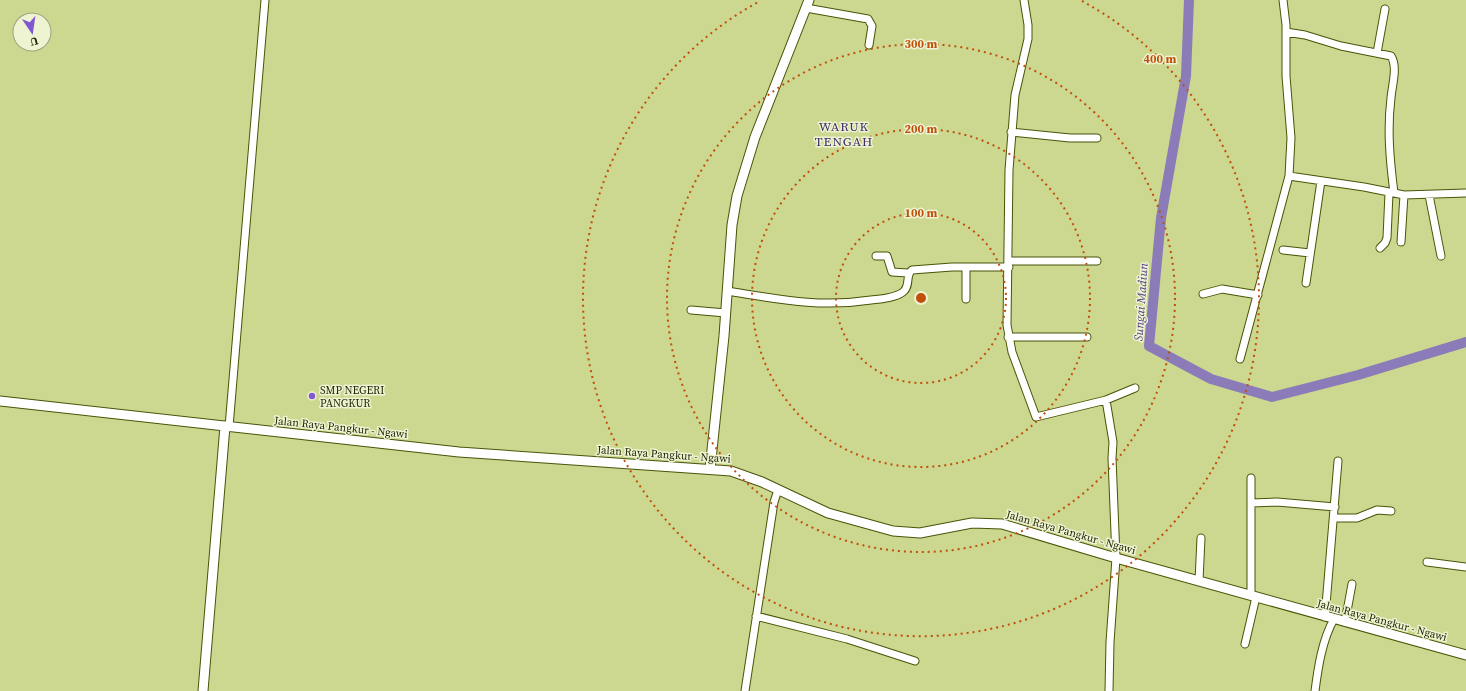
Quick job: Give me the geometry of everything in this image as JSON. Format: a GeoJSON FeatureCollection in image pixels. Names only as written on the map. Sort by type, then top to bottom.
{"type":"FeatureCollection","features":[{"type":"Feature","properties":{"kind":"main road"},"geometry":{"type":"LineString","coordinates":[[710,469],[726,313],[732,225],[746,165],[755,137],[808,4]]}},
{"type":"Feature","properties":{"kind":"main road","name":"Jalan Raya Pangkur - Ngawi"},"geometry":{"type":"LineString","coordinates":[[0,401],[501,456],[710,469],[739,473],[828,513],[893,531],[920,533],[972,523],[991,522],[1002,524],[1116,558],[1466,655]]}},
{"type":"Feature","properties":{"kind":"main road"},"geometry":{"type":"LineString","coordinates":[[203,691],[227,426]]}},
{"type":"Feature","properties":{"kind":"street"},"geometry":{"type":"LineString","coordinates":[[227,426],[265,0]]}},
{"type":"Feature","properties":{"kind":"street"},"geometry":{"type":"LineString","coordinates":[[1024,0],[1028,25],[1028,39],[1019,74],[1011,132],[1008,212],[1008,337],[1024,387],[1036,417],[1106,400],[1135,388]]}},
{"type":"Feature","properties":{"kind":"street"},"geometry":{"type":"LineString","coordinates":[[1240,359],[1289,176],[1291,138],[1287,97],[1286,32],[1283,0]]}},
{"type":"Feature","properties":{"kind":"street"},"geometry":{"type":"LineString","coordinates":[[808,4],[868,19],[872,26],[869,45]]}},
{"type":"Feature","properties":{"kind":"street"},"geometry":{"type":"LineString","coordinates":[[1378,53],[1385,9]]}},
{"type":"Feature","properties":{"kind":"street"},"geometry":{"type":"LineString","coordinates":[[1286,32],[1305,35],[1341,46],[1390,56],[1394,60],[1389,122],[1389,155],[1392,193],[1387,238],[1385,243],[1380,248]]}},
{"type":"Feature","properties":{"kind":"street"},"geometry":{"type":"LineString","coordinates":[[1011,132],[1070,138],[1097,138]]}},
{"type":"Feature","properties":{"kind":"street"},"geometry":{"type":"LineString","coordinates":[[1289,176],[1364,187],[1404,195],[1466,193]]}},
{"type":"Feature","properties":{"kind":"street"},"geometry":{"type":"LineString","coordinates":[[1306,283],[1321,181]]}},
{"type":"Feature","properties":{"kind":"street"},"geometry":{"type":"LineString","coordinates":[[1401,242],[1404,195]]}},
{"type":"Feature","properties":{"kind":"street"},"geometry":{"type":"LineString","coordinates":[[1429,195],[1441,256]]}},
{"type":"Feature","properties":{"kind":"street"},"geometry":{"type":"LineString","coordinates":[[1283,250],[1310,253]]}},
{"type":"Feature","properties":{"kind":"street"},"geometry":{"type":"LineString","coordinates":[[876,256],[887,256],[892,272],[908,273],[912,270],[1009,264],[1097,261]]}},
{"type":"Feature","properties":{"kind":"street"},"geometry":{"type":"LineString","coordinates":[[966,267],[966,298]]}},
{"type":"Feature","properties":{"kind":"street"},"geometry":{"type":"LineString","coordinates":[[727,291],[807,303],[859,303],[888,297],[903,292],[906,288],[908,273]]}},
{"type":"Feature","properties":{"kind":"street"},"geometry":{"type":"LineString","coordinates":[[1203,294],[1222,289],[1258,295]]}},
{"type":"Feature","properties":{"kind":"street"},"geometry":{"type":"LineString","coordinates":[[691,310],[726,313]]}},
{"type":"Feature","properties":{"kind":"street"},"geometry":{"type":"LineString","coordinates":[[1008,337],[1087,337]]}},
{"type":"Feature","properties":{"kind":"street"},"geometry":{"type":"LineString","coordinates":[[1106,400],[1113,442],[1112,458],[1116,558],[1108,691]]}},
{"type":"Feature","properties":{"kind":"street"},"geometry":{"type":"LineString","coordinates":[[1315,691],[1320,658],[1330,618],[1338,461]]}},
{"type":"Feature","properties":{"kind":"street"},"geometry":{"type":"LineString","coordinates":[[1245,644],[1254,596],[1251,478]]}},
{"type":"Feature","properties":{"kind":"street"},"geometry":{"type":"LineString","coordinates":[[745,691],[774,502],[778,490]]}},
{"type":"Feature","properties":{"kind":"street"},"geometry":{"type":"LineString","coordinates":[[1251,503],[1277,502],[1335,507]]}},
{"type":"Feature","properties":{"kind":"street"},"geometry":{"type":"LineString","coordinates":[[1334,518],[1357,518],[1377,510],[1391,512]]}},
{"type":"Feature","properties":{"kind":"street"},"geometry":{"type":"LineString","coordinates":[[1199,581],[1201,538]]}},
{"type":"Feature","properties":{"kind":"street"},"geometry":{"type":"LineString","coordinates":[[1427,562],[1466,567]]}},
{"type":"Feature","properties":{"kind":"street"},"geometry":{"type":"LineString","coordinates":[[1345,622],[1352,584]]}},
{"type":"Feature","properties":{"kind":"street"},"geometry":{"type":"LineString","coordinates":[[756,616],[847,639],[915,662]]}},
{"type":"Feature","properties":{"kind":"waterway","name":"Sungai Madiun"},"geometry":{"type":"LineString","coordinates":[[1189,0],[1186,76],[1161,218],[1149,346],[1211,379],[1272,397],[1358,375],[1466,342]]}},
{"type":"Feature","properties":{"kind":"place","name":"SMP NEGERI PANGKUR"},"geometry":{"type":"Point","coordinates":[312,396]}},
{"type":"Feature","properties":{"kind":"district","name":"WARUK TENGAH"},"geometry":{"type":"Point","coordinates":[844,134]}}]}
